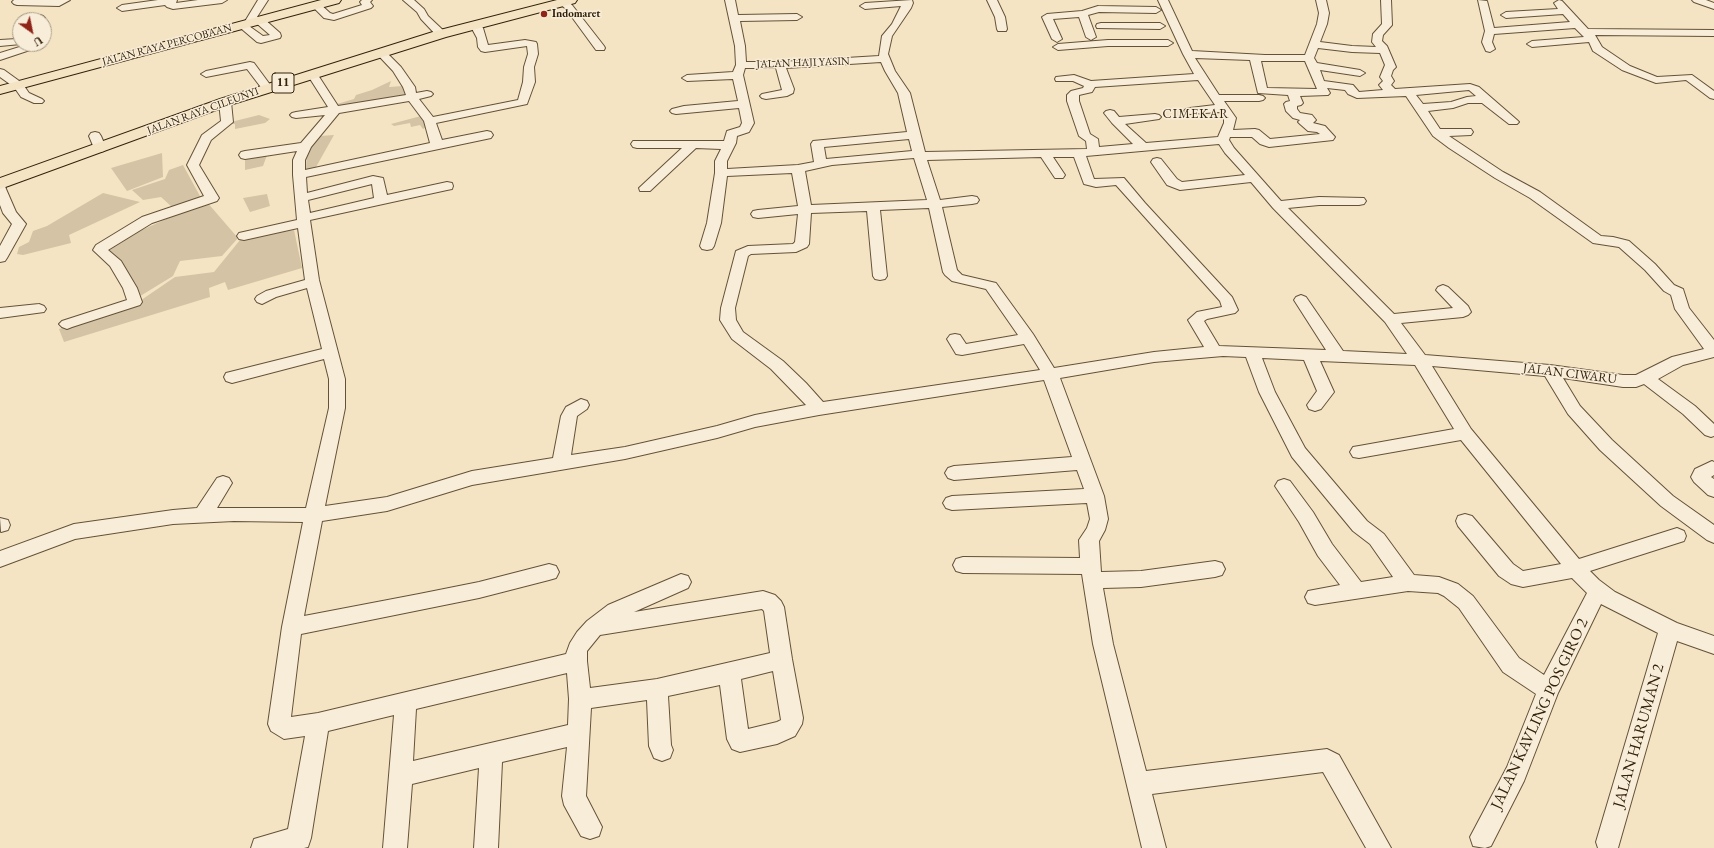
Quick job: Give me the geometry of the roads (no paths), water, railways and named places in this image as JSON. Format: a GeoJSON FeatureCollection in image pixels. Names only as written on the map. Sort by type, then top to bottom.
{"type":"FeatureCollection","features":[{"type":"Feature","properties":{"kind":"highway","name":"JALAN RAYA PERCOBAAN"},"geometry":{"type":"LineString","coordinates":[[0,90],[335,0]]}},
{"type":"Feature","properties":{"kind":"highway","name":"JALAN RAYA CILEUNYI"},"geometry":{"type":"LineString","coordinates":[[0,184],[98,142],[441,34],[567,1]]}},
{"type":"Feature","properties":{"kind":"street"},"geometry":{"type":"LineString","coordinates":[[19,0],[17,2],[60,3],[65,0]]}},
{"type":"Feature","properties":{"kind":"street"},"geometry":{"type":"LineString","coordinates":[[122,8],[171,0],[170,5],[173,6],[222,0]]}},
{"type":"Feature","properties":{"kind":"street"},"geometry":{"type":"LineString","coordinates":[[250,23],[262,0]]}},
{"type":"Feature","properties":{"kind":"street"},"geometry":{"type":"LineString","coordinates":[[316,5],[327,16],[334,17],[368,6],[366,2],[367,0]]}},
{"type":"Feature","properties":{"kind":"street"},"geometry":{"type":"LineString","coordinates":[[408,0],[421,11],[428,22],[441,34]]}},
{"type":"Feature","properties":{"kind":"street","name":"JALAN HAJI YASIN"},"geometry":{"type":"LineString","coordinates":[[730,0],[740,46],[740,70],[780,65],[884,59]]}},
{"type":"Feature","properties":{"kind":"street"},"geometry":{"type":"LineString","coordinates":[[992,0],[1000,17],[1002,29]]}},
{"type":"Feature","properties":{"kind":"street"},"geometry":{"type":"LineString","coordinates":[[1092,0],[1098,9],[1101,26],[1108,43]]}},
{"type":"Feature","properties":{"kind":"street"},"geometry":{"type":"LineString","coordinates":[[1260,58],[1262,91],[1323,94],[1321,84],[1311,62],[1314,44],[1324,13],[1321,0]]}},
{"type":"Feature","properties":{"kind":"street"},"geometry":{"type":"LineString","coordinates":[[1386,0],[1387,25],[1378,34],[1377,42],[1382,46],[1391,67],[1388,68],[1385,77],[1389,81],[1385,85],[1392,93]]}},
{"type":"Feature","properties":{"kind":"street"},"geometry":{"type":"LineString","coordinates":[[1697,0],[1714,6]]}},
{"type":"Feature","properties":{"kind":"street"},"geometry":{"type":"LineString","coordinates":[[567,1],[569,7],[600,48]]}},
{"type":"Feature","properties":{"kind":"street"},"geometry":{"type":"LineString","coordinates":[[1482,1],[1498,31]]}},
{"type":"Feature","properties":{"kind":"street"},"geometry":{"type":"LineString","coordinates":[[865,6],[908,2]]}},
{"type":"Feature","properties":{"kind":"street"},"geometry":{"type":"LineString","coordinates":[[908,2],[896,24],[887,36],[883,50],[884,59],[904,93],[914,135],[935,204],[950,272],[957,278],[991,286],[1028,338],[1050,374],[1095,496],[1099,519],[1096,530],[1089,540],[1091,573],[1103,644],[1154,848]]}},
{"type":"Feature","properties":{"kind":"street"},"geometry":{"type":"LineString","coordinates":[[1168,43],[1058,43],[1046,17],[1083,14],[1098,9],[1160,5],[1199,73],[1230,118],[1230,123],[1224,137],[1229,150],[1278,205],[1390,319],[1420,360],[1465,433],[1576,569],[1598,591],[1670,630],[1714,645]]}},
{"type":"Feature","properties":{"kind":"street"},"geometry":{"type":"LineString","coordinates":[[1506,15],[1562,7],[1577,25],[1590,36],[1597,49],[1602,53],[1644,77],[1656,80],[1688,77],[1714,96]]}},
{"type":"Feature","properties":{"kind":"street"},"geometry":{"type":"LineString","coordinates":[[1083,14],[1091,37]]}},
{"type":"Feature","properties":{"kind":"street"},"geometry":{"type":"LineString","coordinates":[[734,18],[797,17]]}},
{"type":"Feature","properties":{"kind":"street"},"geometry":{"type":"LineString","coordinates":[[430,121],[523,102],[529,82],[529,68],[533,54],[532,44],[524,43],[485,50],[478,28],[475,25]]}},
{"type":"Feature","properties":{"kind":"street"},"geometry":{"type":"LineString","coordinates":[[1490,49],[1487,42],[1498,31],[1577,25]]}},
{"type":"Feature","properties":{"kind":"street"},"geometry":{"type":"LineString","coordinates":[[1101,26],[1160,26]]}},
{"type":"Feature","properties":{"kind":"street"},"geometry":{"type":"LineString","coordinates":[[1532,44],[1590,36],[1714,33]]}},
{"type":"Feature","properties":{"kind":"street"},"geometry":{"type":"LineString","coordinates":[[1314,44],[1348,49],[1383,50]]}},
{"type":"Feature","properties":{"kind":"street"},"geometry":{"type":"LineString","coordinates":[[0,57],[14,52]]}},
{"type":"Feature","properties":{"kind":"street"},"geometry":{"type":"LineString","coordinates":[[381,53],[397,69],[409,87],[412,97],[430,121],[437,145]]}},
{"type":"Feature","properties":{"kind":"street"},"geometry":{"type":"LineString","coordinates":[[1188,54],[1311,62],[1363,74],[1352,79],[1351,87],[1357,94]]}},
{"type":"Feature","properties":{"kind":"street"},"geometry":{"type":"LineString","coordinates":[[1260,58],[1270,69]]}},
{"type":"Feature","properties":{"kind":"street"},"geometry":{"type":"LineString","coordinates":[[206,74],[250,65],[267,88]]}},
{"type":"Feature","properties":{"kind":"street"},"geometry":{"type":"LineString","coordinates":[[766,96],[786,93],[788,89],[780,65]]}},
{"type":"Feature","properties":{"kind":"street"},"geometry":{"type":"LineString","coordinates":[[686,78],[740,70],[748,126],[740,132],[732,134],[730,143],[721,161],[721,173],[714,223],[707,246]]}},
{"type":"Feature","properties":{"kind":"street"},"geometry":{"type":"LineString","coordinates":[[1172,71],[1199,73]]}},
{"type":"Feature","properties":{"kind":"street"},"geometry":{"type":"LineString","coordinates":[[0,72],[18,85],[25,95],[38,101]]}},
{"type":"Feature","properties":{"kind":"street"},"geometry":{"type":"LineString","coordinates":[[1060,79],[1074,78],[1090,84],[1199,73]]}},
{"type":"Feature","properties":{"kind":"street"},"geometry":{"type":"LineString","coordinates":[[312,74],[335,110]]}},
{"type":"Feature","properties":{"kind":"street"},"geometry":{"type":"LineString","coordinates":[[1090,84],[1088,90],[1073,95],[1073,101],[1084,136],[1092,139],[1094,152]]}},
{"type":"Feature","properties":{"kind":"street"},"geometry":{"type":"LineString","coordinates":[[1321,84],[1349,87],[1352,92],[1357,94],[1409,92],[1470,87],[1475,89],[1513,122]]}},
{"type":"Feature","properties":{"kind":"street"},"geometry":{"type":"LineString","coordinates":[[1409,92],[1437,133],[1493,172],[1547,202],[1598,240],[1613,241],[1624,244],[1669,288],[1678,292],[1679,302],[1685,314],[1711,354]]}},
{"type":"Feature","properties":{"kind":"street"},"geometry":{"type":"LineString","coordinates":[[721,173],[798,169],[820,163],[920,155],[1094,152],[1144,148],[1255,133],[1264,141],[1269,143],[1329,137],[1321,129],[1312,128],[1304,122],[1310,120],[1308,117],[1297,116],[1290,109],[1292,108],[1290,104],[1297,103],[1293,93]]}},
{"type":"Feature","properties":{"kind":"street"},"geometry":{"type":"LineString","coordinates":[[296,115],[335,110],[427,94]]}},
{"type":"Feature","properties":{"kind":"street"},"geometry":{"type":"LineString","coordinates":[[1190,111],[1221,103],[1260,98]]}},
{"type":"Feature","properties":{"kind":"street"},"geometry":{"type":"LineString","coordinates":[[1420,108],[1453,105],[1467,100],[1485,99]]}},
{"type":"Feature","properties":{"kind":"street"},"geometry":{"type":"LineString","coordinates":[[67,324],[135,302],[130,288],[116,264],[100,250],[101,248],[147,220],[212,198],[193,165],[206,138],[228,122],[225,102]]}},
{"type":"Feature","properties":{"kind":"street"},"geometry":{"type":"LineString","coordinates":[[676,112],[684,109],[744,104]]}},
{"type":"Feature","properties":{"kind":"street"},"geometry":{"type":"LineString","coordinates":[[335,110],[305,146],[299,160],[299,175],[312,282],[337,379],[337,408],[306,550],[292,627],[279,724],[284,728],[291,728],[318,723],[576,661]]}},
{"type":"Feature","properties":{"kind":"street"},"geometry":{"type":"LineString","coordinates":[[1144,148],[1113,117],[1155,117]]}},
{"type":"Feature","properties":{"kind":"street"},"geometry":{"type":"LineString","coordinates":[[1437,133],[1467,132]]}},
{"type":"Feature","properties":{"kind":"street"},"geometry":{"type":"LineString","coordinates":[[299,175],[487,135]]}},
{"type":"Feature","properties":{"kind":"street"},"geometry":{"type":"LineString","coordinates":[[820,163],[817,144],[914,135]]}},
{"type":"Feature","properties":{"kind":"street"},"geometry":{"type":"LineString","coordinates":[[637,144],[728,145]]}},
{"type":"Feature","properties":{"kind":"street"},"geometry":{"type":"LineString","coordinates":[[645,188],[693,145]]}},
{"type":"Feature","properties":{"kind":"street"},"geometry":{"type":"LineString","coordinates":[[245,155],[305,146]]}},
{"type":"Feature","properties":{"kind":"street"},"geometry":{"type":"LineString","coordinates":[[1079,153],[1089,181],[1096,183],[1119,181],[1140,206],[1227,300],[1230,310],[1202,315],[1196,320],[1211,351]]}},
{"type":"Feature","properties":{"kind":"street"},"geometry":{"type":"LineString","coordinates":[[1045,154],[1059,175]]}},
{"type":"Feature","properties":{"kind":"street"},"geometry":{"type":"LineString","coordinates":[[1157,162],[1172,182],[1180,186],[1254,178]]}},
{"type":"Feature","properties":{"kind":"street"},"geometry":{"type":"LineString","coordinates":[[798,169],[805,209],[803,242],[801,246],[796,248],[748,250],[741,254],[728,308],[728,320],[737,335],[777,365],[800,387],[819,409]]}},
{"type":"Feature","properties":{"kind":"street"},"geometry":{"type":"LineString","coordinates":[[302,198],[373,180],[378,181],[381,200]]}},
{"type":"Feature","properties":{"kind":"street"},"geometry":{"type":"LineString","coordinates":[[244,236],[381,200],[446,186]]}},
{"type":"Feature","properties":{"kind":"street"},"geometry":{"type":"LineString","coordinates":[[0,189],[10,213],[19,224],[0,258]]}},
{"type":"Feature","properties":{"kind":"street"},"geometry":{"type":"LineString","coordinates":[[758,214],[805,209],[935,204],[972,200]]}},
{"type":"Feature","properties":{"kind":"street"},"geometry":{"type":"LineString","coordinates":[[1278,205],[1319,201],[1359,200]]}},
{"type":"Feature","properties":{"kind":"street"},"geometry":{"type":"LineString","coordinates":[[874,206],[880,276]]}},
{"type":"Feature","properties":{"kind":"street"},"geometry":{"type":"LineString","coordinates":[[262,299],[271,294],[312,282]]}},
{"type":"Feature","properties":{"kind":"street"},"geometry":{"type":"LineString","coordinates":[[1390,319],[1463,312],[1463,309],[1443,290]]}},
{"type":"Feature","properties":{"kind":"street"},"geometry":{"type":"LineString","coordinates":[[1301,300],[1338,356]]}},
{"type":"Feature","properties":{"kind":"street"},"geometry":{"type":"LineString","coordinates":[[0,313],[39,309]]}},
{"type":"Feature","properties":{"kind":"street"},"geometry":{"type":"LineString","coordinates":[[1190,323],[1211,351]]}},
{"type":"Feature","properties":{"kind":"street"},"geometry":{"type":"LineString","coordinates":[[955,339],[962,350],[1028,338]]}},
{"type":"Feature","properties":{"kind":"street","name":"JALAN CIWARU"},"geometry":{"type":"LineString","coordinates":[[0,559],[74,532],[173,517],[203,515],[314,515],[396,502],[472,478],[561,462],[626,453],[755,422],[819,409],[1134,360],[1211,351],[1338,356],[1463,362],[1550,370],[1623,381],[1636,381],[1646,378],[1678,361],[1711,354]]}},
{"type":"Feature","properties":{"kind":"street"},"geometry":{"type":"LineString","coordinates":[[232,377],[330,352]]}},
{"type":"Feature","properties":{"kind":"street"},"geometry":{"type":"LineString","coordinates":[[1252,353],[1267,392],[1298,452],[1360,526],[1377,539],[1408,583]]}},
{"type":"Feature","properties":{"kind":"street"},"geometry":{"type":"LineString","coordinates":[[1310,355],[1326,392],[1315,405]]}},
{"type":"Feature","properties":{"kind":"street"},"geometry":{"type":"LineString","coordinates":[[1550,370],[1574,410],[1606,445],[1667,501],[1714,535]]}},
{"type":"Feature","properties":{"kind":"street"},"geometry":{"type":"LineString","coordinates":[[1646,378],[1688,410],[1711,431]]}},
{"type":"Feature","properties":{"kind":"street"},"geometry":{"type":"LineString","coordinates":[[561,462],[569,416],[572,411],[582,406]]}},
{"type":"Feature","properties":{"kind":"street"},"geometry":{"type":"LineString","coordinates":[[1359,452],[1465,433]]}},
{"type":"Feature","properties":{"kind":"street"},"geometry":{"type":"LineString","coordinates":[[954,473],[1082,463]]}},
{"type":"Feature","properties":{"kind":"street"},"geometry":{"type":"LineString","coordinates":[[1712,468],[1701,474],[1700,477],[1714,490]]}},
{"type":"Feature","properties":{"kind":"street"},"geometry":{"type":"LineString","coordinates":[[203,515],[222,483]]}},
{"type":"Feature","properties":{"kind":"street"},"geometry":{"type":"LineString","coordinates":[[1284,486],[1306,517],[1325,550],[1356,591]]}},
{"type":"Feature","properties":{"kind":"street"},"geometry":{"type":"LineString","coordinates":[[952,504],[1095,496]]}},
{"type":"Feature","properties":{"kind":"street"},"geometry":{"type":"LineString","coordinates":[[1465,521],[1506,570],[1518,578],[1532,578],[1576,569],[1587,564],[1677,536]]}},
{"type":"Feature","properties":{"kind":"street"},"geometry":{"type":"LineString","coordinates":[[963,566],[1091,573],[1142,579],[1215,569]]}},
{"type":"Feature","properties":{"kind":"street"},"geometry":{"type":"LineString","coordinates":[[292,627],[419,603],[479,590],[549,572]]}},
{"type":"Feature","properties":{"kind":"street"},"geometry":{"type":"LineString","coordinates":[[590,826],[576,805],[574,796],[580,699],[576,661],[578,650],[584,638],[594,627],[615,611],[681,582]]}},
{"type":"Feature","properties":{"kind":"street"},"geometry":{"type":"LineString","coordinates":[[1315,597],[1408,583],[1439,585],[1459,595],[1466,602],[1511,665],[1548,690]]}},
{"type":"Feature","properties":{"kind":"street","name":"JALAN KAVLING POS GIRO 2"},"geometry":{"type":"LineString","coordinates":[[1482,837],[1516,773],[1548,690],[1598,591]]}},
{"type":"Feature","properties":{"kind":"street"},"geometry":{"type":"LineString","coordinates":[[594,627],[764,600],[768,601],[774,607],[781,659],[792,718],[791,724],[787,729],[744,741],[738,739],[729,673]]}},
{"type":"Feature","properties":{"kind":"street","name":"JALAN HARUMAN 2"},"geometry":{"type":"LineString","coordinates":[[1608,842],[1670,630]]}},
{"type":"Feature","properties":{"kind":"street"},"geometry":{"type":"LineString","coordinates":[[580,699],[657,688],[729,673],[781,659]]}},
{"type":"Feature","properties":{"kind":"street"},"geometry":{"type":"LineString","coordinates":[[657,688],[660,746],[662,750]]}},
{"type":"Feature","properties":{"kind":"street"},"geometry":{"type":"LineString","coordinates":[[395,848],[406,702]]}},
{"type":"Feature","properties":{"kind":"street"},"geometry":{"type":"LineString","coordinates":[[263,848],[298,843],[318,723]]}},
{"type":"Feature","properties":{"kind":"street"},"geometry":{"type":"LineString","coordinates":[[400,775],[579,733]]}},
{"type":"Feature","properties":{"kind":"street"},"geometry":{"type":"LineString","coordinates":[[486,848],[491,754]]}},
{"type":"Feature","properties":{"kind":"street"},"geometry":{"type":"LineString","coordinates":[[1138,784],[1327,760],[1331,763],[1378,848]]}},
{"type":"Feature","properties":{"kind":"place","name":"Indomaret"},"geometry":{"type":"Point","coordinates":[544,14]}},
{"type":"Feature","properties":{"kind":"district","name":"CIMEKAR"},"geometry":{"type":"Point","coordinates":[1196,114]}}]}
